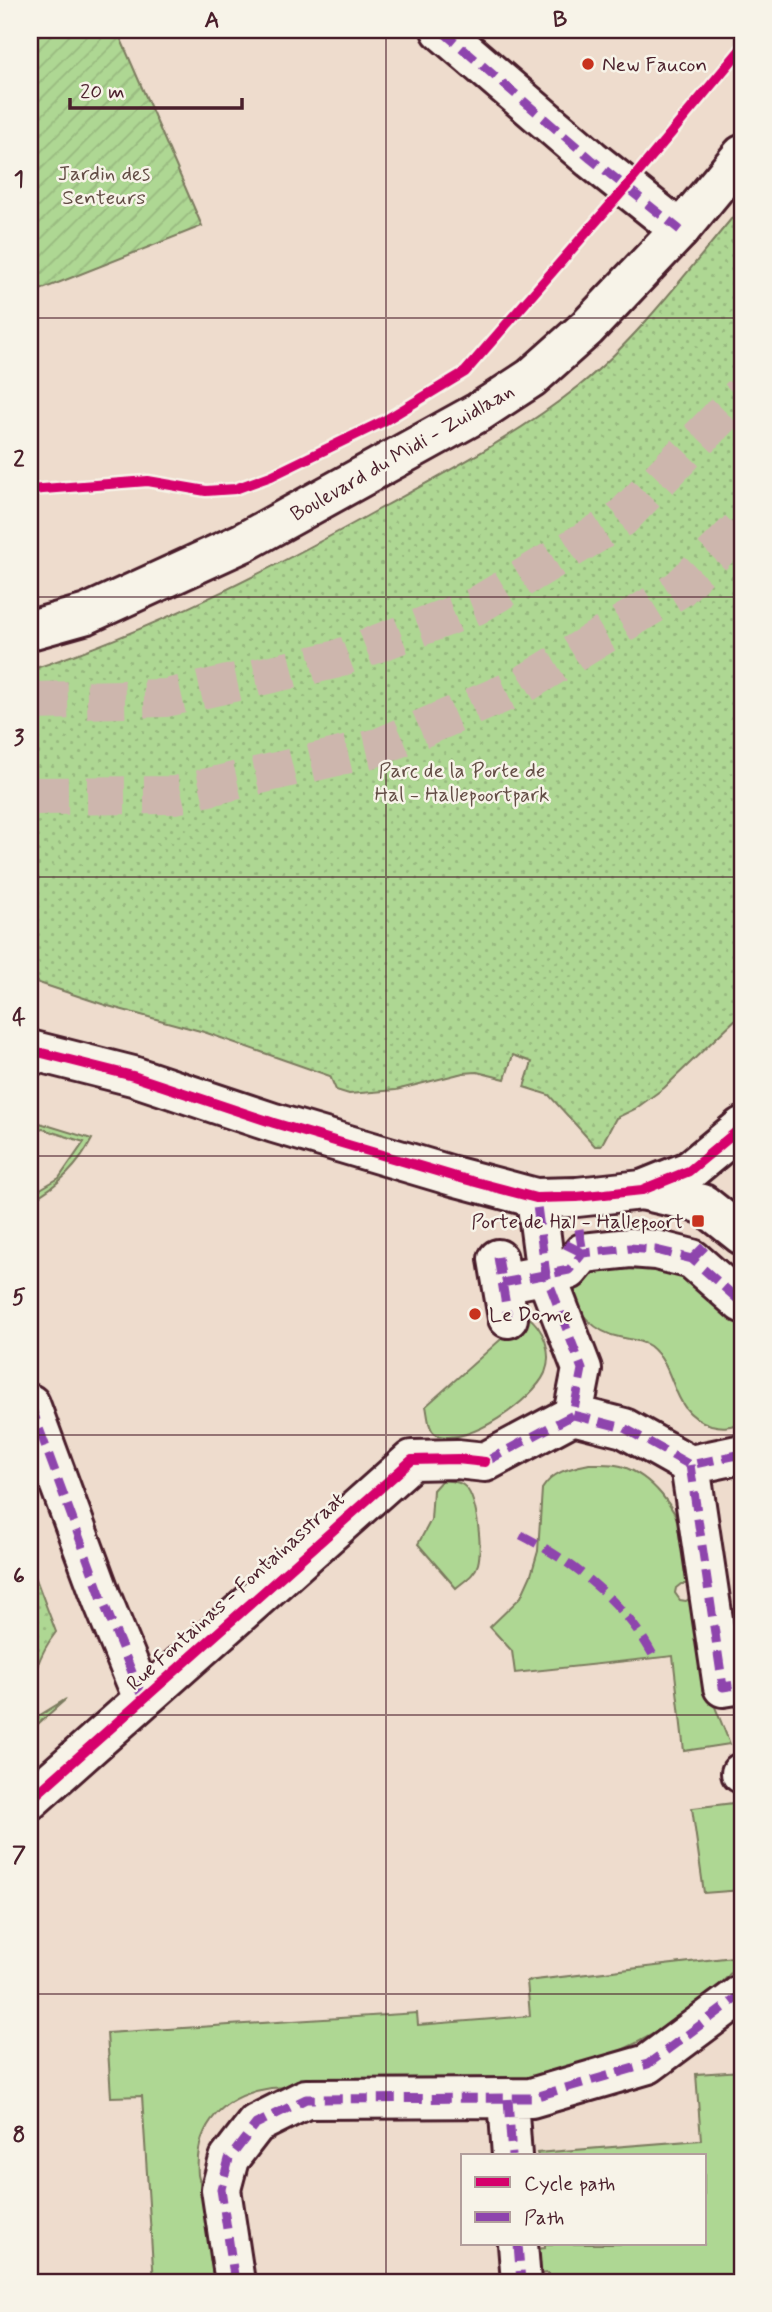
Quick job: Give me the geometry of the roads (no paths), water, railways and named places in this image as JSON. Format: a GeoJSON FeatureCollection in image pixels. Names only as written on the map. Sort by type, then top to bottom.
{"type":"FeatureCollection","features":[{"type":"Feature","properties":{"kind":"street"},"geometry":{"type":"LineString","coordinates":[[441,30],[591,159],[680,230]]}},
{"type":"Feature","properties":{"kind":"street","name":"Boulevard du Midi - Zuidlaan"},"geometry":{"type":"LineString","coordinates":[[30,630],[88,614],[244,542],[478,412],[531,378],[587,328],[680,230],[742,155]]}},
{"type":"Feature","properties":{"kind":"street"},"geometry":{"type":"LineString","coordinates":[[30,1050],[133,1076],[325,1138],[536,1198],[577,1197],[642,1189],[689,1171],[742,1126]]}},
{"type":"Feature","properties":{"kind":"street"},"geometry":{"type":"LineString","coordinates":[[642,1189],[703,1204],[742,1236]]}},
{"type":"Feature","properties":{"kind":"street"},"geometry":{"type":"LineString","coordinates":[[536,1198],[568,1250],[582,1369],[573,1415],[624,1428],[690,1465],[742,1454]]}},
{"type":"Feature","properties":{"kind":"street"},"geometry":{"type":"LineString","coordinates":[[502,1286],[568,1250],[630,1248],[699,1252],[742,1303]]}},
{"type":"Feature","properties":{"kind":"street"},"geometry":{"type":"LineString","coordinates":[[30,1404],[104,1604],[143,1699]]}},
{"type":"Feature","properties":{"kind":"street","name":"Rue Fontainas - Fontainasstraat"},"geometry":{"type":"LineString","coordinates":[[30,1800],[412,1460],[457,1458],[485,1462],[573,1415]]}},
{"type":"Feature","properties":{"kind":"street"},"geometry":{"type":"LineString","coordinates":[[690,1465],[723,1687],[742,1684]]}},
{"type":"Feature","properties":{"kind":"street"},"geometry":{"type":"LineString","coordinates":[[235,2282],[221,2189],[229,2159],[256,2124],[306,2099],[531,2098],[648,2064],[742,1994]]}},
{"type":"Feature","properties":{"kind":"street"},"geometry":{"type":"LineString","coordinates":[[508,2098],[512,2154]]}},
{"type":"Feature","properties":{"kind":"street"},"geometry":{"type":"LineString","coordinates":[[518,2246],[521,2282]]}},
{"type":"Feature","properties":{"kind":"tunnel"},"geometry":{"type":"LineString","coordinates":[[30,701],[166,698],[334,660],[476,606],[621,519],[742,394]]}},
{"type":"Feature","properties":{"kind":"tunnel"},"geometry":{"type":"LineString","coordinates":[[30,796],[175,795],[379,747],[521,686],[679,589],[742,526]]}},
{"type":"Feature","properties":{"kind":"place","name":"New Faucon"},"geometry":{"type":"Point","coordinates":[588,64]}},
{"type":"Feature","properties":{"kind":"place","name":"Porte de Hal - Hallepoort"},"geometry":{"type":"Point","coordinates":[698,1221]}},
{"type":"Feature","properties":{"kind":"place","name":"Le Dome"},"geometry":{"type":"Point","coordinates":[475,1314]}},
{"type":"Feature","properties":{"kind":"park label","name":"Jardin des Senteurs"},"geometry":{"type":"Point","coordinates":[104,185]}},
{"type":"Feature","properties":{"kind":"park label","name":"Parc de la Porte de Hal - Hallepoortpark"},"geometry":{"type":"Point","coordinates":[462,782]}}]}
